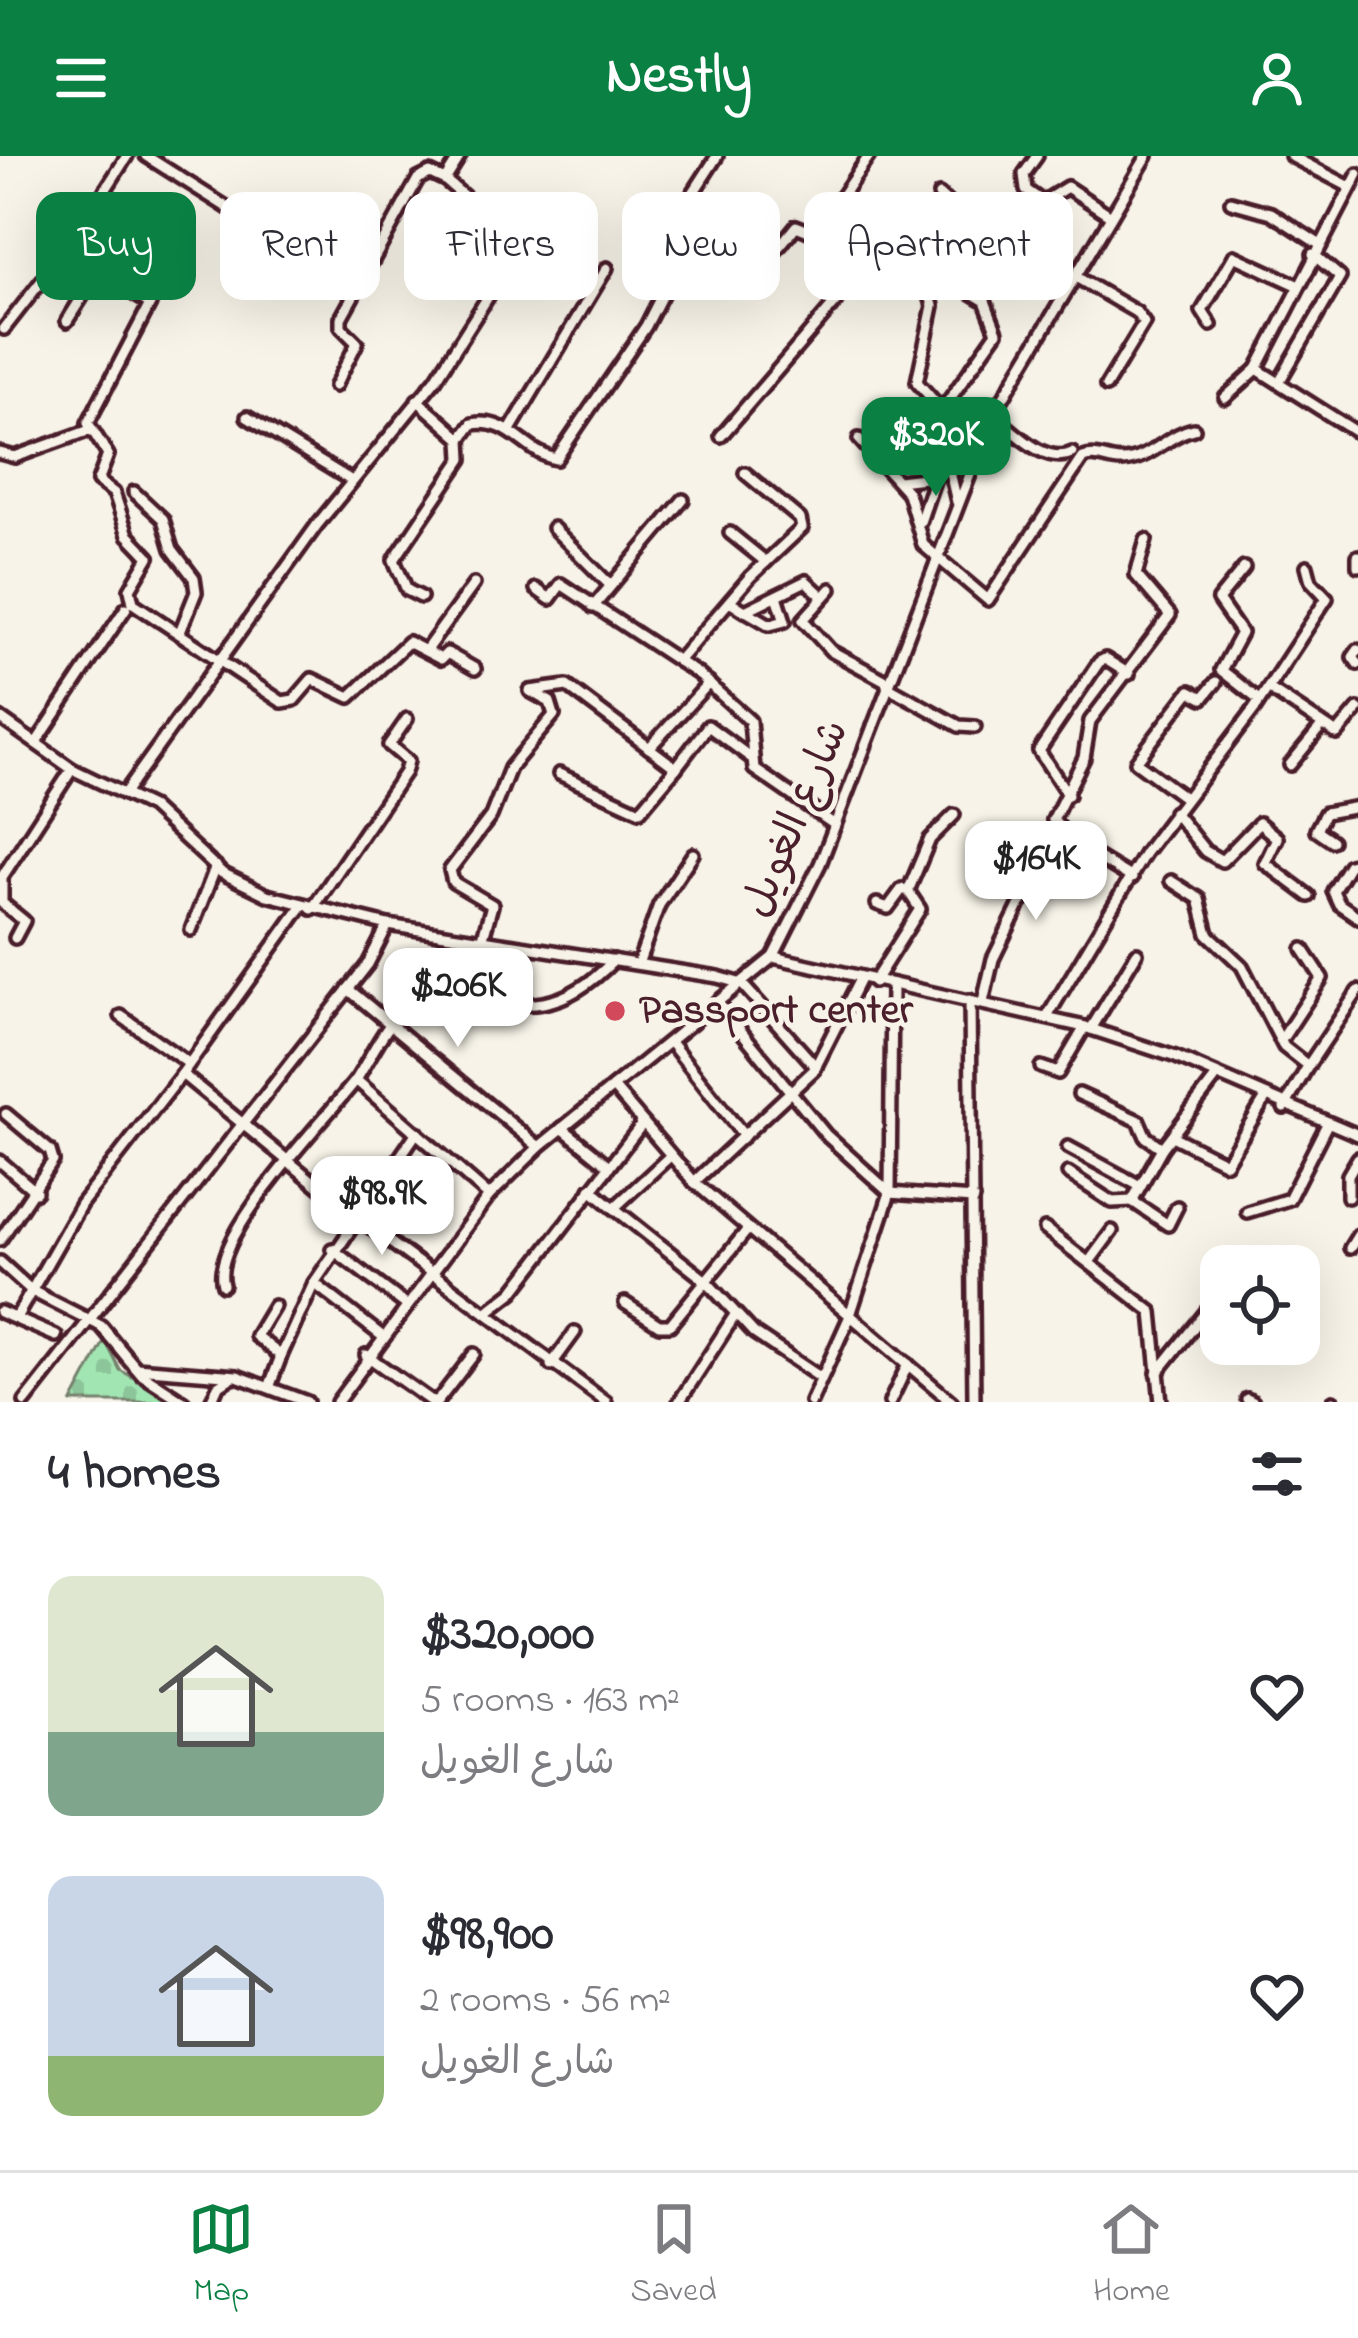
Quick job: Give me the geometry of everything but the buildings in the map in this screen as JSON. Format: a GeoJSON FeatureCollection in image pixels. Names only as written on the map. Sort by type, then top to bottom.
{"type":"FeatureCollection","features":[{"type":"Feature","properties":{"kind":"street"},"geometry":{"type":"LineString","coordinates":[[105,192],[127,156]]}},
{"type":"Feature","properties":{"kind":"street"},"geometry":{"type":"LineString","coordinates":[[146,156],[220,203]]}},
{"type":"Feature","properties":{"kind":"street"},"geometry":{"type":"LineString","coordinates":[[694,192],[717,156]]}},
{"type":"Feature","properties":{"kind":"street"},"geometry":{"type":"LineString","coordinates":[[845,192],[869,156]]}},
{"type":"Feature","properties":{"kind":"street"},"geometry":{"type":"LineString","coordinates":[[1037,156],[1024,174],[1026,190],[1043,202],[1067,187],[1112,216]]}},
{"type":"Feature","properties":{"kind":"street","name":"شارع الغويل"},"geometry":{"type":"LineString","coordinates":[[338,1402],[366,1355],[489,1196],[538,1147],[773,957],[793,927],[993,415],[1147,156]]}},
{"type":"Feature","properties":{"kind":"street"},"geometry":{"type":"LineString","coordinates":[[1291,156],[1350,188]]}},
{"type":"Feature","properties":{"kind":"street"},"geometry":{"type":"LineString","coordinates":[[445,180],[455,159]]}},
{"type":"Feature","properties":{"kind":"street"},"geometry":{"type":"LineString","coordinates":[[335,386],[357,343],[340,327],[341,318],[418,178],[430,173],[459,192]]}},
{"type":"Feature","properties":{"kind":"street"},"geometry":{"type":"LineString","coordinates":[[1225,398],[1257,369],[1358,174]]}},
{"type":"Feature","properties":{"kind":"street"},"geometry":{"type":"LineString","coordinates":[[1231,202],[1271,213],[1316,249],[1340,277],[1279,382]]}},
{"type":"Feature","properties":{"kind":"street"},"geometry":{"type":"LineString","coordinates":[[780,243],[792,226],[804,230]]}},
{"type":"Feature","properties":{"kind":"street"},"geometry":{"type":"LineString","coordinates":[[1211,325],[1202,311],[1234,256],[1297,285]]}},
{"type":"Feature","properties":{"kind":"street"},"geometry":{"type":"LineString","coordinates":[[598,283],[607,268]]}},
{"type":"Feature","properties":{"kind":"street"},"geometry":{"type":"LineString","coordinates":[[1076,277],[1142,319],[1143,329],[1106,386]]}},
{"type":"Feature","properties":{"kind":"street"},"geometry":{"type":"LineString","coordinates":[[4,329],[36,287]]}},
{"type":"Feature","properties":{"kind":"street"},"geometry":{"type":"LineString","coordinates":[[68,321],[81,300]]}},
{"type":"Feature","properties":{"kind":"street"},"geometry":{"type":"LineString","coordinates":[[140,300],[151,308],[88,423],[108,455],[98,481],[113,493],[128,536],[149,557],[132,582],[130,597],[268,695],[289,702],[312,679],[350,697],[405,644],[441,659],[447,653],[475,669]]}},
{"type":"Feature","properties":{"kind":"street"},"geometry":{"type":"LineString","coordinates":[[124,794],[352,481],[436,379],[485,300]]}},
{"type":"Feature","properties":{"kind":"street"},"geometry":{"type":"LineString","coordinates":[[511,430],[588,300]]}},
{"type":"Feature","properties":{"kind":"street"},"geometry":{"type":"LineString","coordinates":[[461,439],[476,422],[511,430],[556,459],[659,300]]}},
{"type":"Feature","properties":{"kind":"street"},"geometry":{"type":"LineString","coordinates":[[721,436],[839,300]]}},
{"type":"Feature","properties":{"kind":"street"},"geometry":{"type":"LineString","coordinates":[[932,300],[916,382],[942,410],[983,438]]}},
{"type":"Feature","properties":{"kind":"street"},"geometry":{"type":"LineString","coordinates":[[942,410],[997,332],[984,300]]}},
{"type":"Feature","properties":{"kind":"street"},"geometry":{"type":"LineString","coordinates":[[1257,369],[1358,433]]}},
{"type":"Feature","properties":{"kind":"street"},"geometry":{"type":"LineString","coordinates":[[417,400],[461,439],[464,456],[399,545],[394,560],[407,590],[421,597]]}},
{"type":"Feature","properties":{"kind":"street"},"geometry":{"type":"LineString","coordinates":[[993,415],[1045,452],[1057,457],[1072,453]]}},
{"type":"Feature","properties":{"kind":"street"},"geometry":{"type":"LineString","coordinates":[[247,417],[352,481]]}},
{"type":"Feature","properties":{"kind":"street"},"geometry":{"type":"LineString","coordinates":[[888,423],[941,460],[951,473],[957,502]]}},
{"type":"Feature","properties":{"kind":"street"},"geometry":{"type":"LineString","coordinates":[[859,439],[913,502],[919,538],[988,600],[1083,458],[1094,455],[1124,461],[1195,429]]}},
{"type":"Feature","properties":{"kind":"street"},"geometry":{"type":"LineString","coordinates":[[0,453],[15,457],[90,430]]}},
{"type":"Feature","properties":{"kind":"street"},"geometry":{"type":"LineString","coordinates":[[918,527],[941,460]]}},
{"type":"Feature","properties":{"kind":"street"},"geometry":{"type":"LineString","coordinates":[[678,661],[802,525],[745,473]]}},
{"type":"Feature","properties":{"kind":"street"},"geometry":{"type":"LineString","coordinates":[[895,480],[918,483],[934,477]]}},
{"type":"Feature","properties":{"kind":"street"},"geometry":{"type":"LineString","coordinates":[[918,483],[923,512]]}},
{"type":"Feature","properties":{"kind":"street"},"geometry":{"type":"LineString","coordinates":[[134,492],[163,518],[172,549],[194,578],[196,592],[180,632]]}},
{"type":"Feature","properties":{"kind":"street"},"geometry":{"type":"LineString","coordinates":[[593,607],[683,500]]}},
{"type":"Feature","properties":{"kind":"street"},"geometry":{"type":"LineString","coordinates":[[554,528],[610,585]]}},
{"type":"Feature","properties":{"kind":"street"},"geometry":{"type":"LineString","coordinates":[[730,533],[766,562]]}},
{"type":"Feature","properties":{"kind":"street"},"geometry":{"type":"LineString","coordinates":[[1132,878],[1070,839],[1053,820],[1084,758],[1089,723],[1171,612],[1136,575],[1146,540]]}},
{"type":"Feature","properties":{"kind":"street"},"geometry":{"type":"LineString","coordinates":[[1358,556],[1358,566]]}},
{"type":"Feature","properties":{"kind":"street"},"geometry":{"type":"LineString","coordinates":[[1048,1017],[1174,812],[1268,688],[1327,598],[1311,581],[1307,566]]}},
{"type":"Feature","properties":{"kind":"street"},"geometry":{"type":"LineString","coordinates":[[1244,568],[1217,602],[1241,632],[1221,670],[1259,700]]}},
{"type":"Feature","properties":{"kind":"street"},"geometry":{"type":"LineString","coordinates":[[731,602],[745,611],[770,625],[803,620],[827,593],[806,581],[745,611]]}},
{"type":"Feature","properties":{"kind":"street"},"geometry":{"type":"LineString","coordinates":[[426,650],[474,584]]}},
{"type":"Feature","properties":{"kind":"street"},"geometry":{"type":"LineString","coordinates":[[536,590],[550,599],[560,584],[710,683],[750,721],[754,769],[835,825]]}},
{"type":"Feature","properties":{"kind":"street"},"geometry":{"type":"LineString","coordinates":[[778,598],[785,621]]}},
{"type":"Feature","properties":{"kind":"street"},"geometry":{"type":"LineString","coordinates":[[36,743],[127,608]]}},
{"type":"Feature","properties":{"kind":"street"},"geometry":{"type":"LineString","coordinates":[[803,620],[831,651],[958,726],[975,727]]}},
{"type":"Feature","properties":{"kind":"street"},"geometry":{"type":"LineString","coordinates":[[1358,650],[1354,659],[1358,664]]}},
{"type":"Feature","properties":{"kind":"street"},"geometry":{"type":"LineString","coordinates":[[1068,795],[1039,751],[1099,662],[1106,659],[1129,674]]}},
{"type":"Feature","properties":{"kind":"street"},"geometry":{"type":"LineString","coordinates":[[1185,797],[1136,762],[1190,691],[1203,698],[1216,682]]}},
{"type":"Feature","properties":{"kind":"street"},"geometry":{"type":"LineString","coordinates":[[649,748],[710,683]]}},
{"type":"Feature","properties":{"kind":"street"},"geometry":{"type":"LineString","coordinates":[[482,941],[492,905],[453,882],[450,870],[491,816],[510,768],[554,715],[550,702],[530,692],[567,686],[676,768]]}},
{"type":"Feature","properties":{"kind":"street"},"geometry":{"type":"LineString","coordinates":[[1268,688],[1322,726],[1342,734],[1357,714]]}},
{"type":"Feature","properties":{"kind":"street"},"geometry":{"type":"LineString","coordinates":[[0,718],[72,769],[167,818],[242,885],[307,908],[388,925],[742,984],[816,1067]]}},
{"type":"Feature","properties":{"kind":"street"},"geometry":{"type":"LineString","coordinates":[[16,1316],[81,1204],[405,772],[407,761],[389,745],[407,719]]}},
{"type":"Feature","properties":{"kind":"street"},"geometry":{"type":"LineString","coordinates":[[559,774],[640,812],[708,726],[750,757]]}},
{"type":"Feature","properties":{"kind":"street"},"geometry":{"type":"LineString","coordinates":[[1290,765],[1322,726]]}},
{"type":"Feature","properties":{"kind":"street"},"geometry":{"type":"LineString","coordinates":[[15,938],[24,921],[2,903],[1,877],[72,769]]}},
{"type":"Feature","properties":{"kind":"street"},"geometry":{"type":"LineString","coordinates":[[1332,841],[1316,830],[1325,812],[1358,807]]}},
{"type":"Feature","properties":{"kind":"street"},"geometry":{"type":"LineString","coordinates":[[1174,812],[1205,851],[1222,861],[1259,823],[1277,838],[1265,863],[1309,896]]}},
{"type":"Feature","properties":{"kind":"street"},"geometry":{"type":"LineString","coordinates":[[908,892],[930,839],[954,815]]}},
{"type":"Feature","properties":{"kind":"street"},"geometry":{"type":"LineString","coordinates":[[983,1002],[993,959],[1020,904],[1070,839]]}},
{"type":"Feature","properties":{"kind":"street"},"geometry":{"type":"LineString","coordinates":[[638,964],[659,905],[692,854]]}},
{"type":"Feature","properties":{"kind":"street"},"geometry":{"type":"LineString","coordinates":[[1358,863],[1349,866],[1333,892],[1339,904],[1358,917]]}},
{"type":"Feature","properties":{"kind":"street"},"geometry":{"type":"LineString","coordinates":[[190,930],[216,866]]}},
{"type":"Feature","properties":{"kind":"street"},"geometry":{"type":"LineString","coordinates":[[1172,881],[1199,899],[1208,934],[1242,966],[1282,1039],[1308,1066]]}},
{"type":"Feature","properties":{"kind":"street"},"geometry":{"type":"LineString","coordinates":[[874,982],[920,909],[902,890],[889,908],[877,904]]}},
{"type":"Feature","properties":{"kind":"street"},"geometry":{"type":"LineString","coordinates":[[25,1402],[86,1318],[348,989],[388,925]]}},
{"type":"Feature","properties":{"kind":"street"},"geometry":{"type":"LineString","coordinates":[[1282,1039],[1322,978],[1303,949]]}},
{"type":"Feature","properties":{"kind":"street"},"geometry":{"type":"LineString","coordinates":[[1041,1066],[1058,1073],[1137,953]]}},
{"type":"Feature","properties":{"kind":"street"},"geometry":{"type":"LineString","coordinates":[[773,957],[1088,1028],[1358,1135]]}},
{"type":"Feature","properties":{"kind":"street"},"geometry":{"type":"LineString","coordinates":[[223,1286],[221,1267],[243,1221],[410,1005],[441,996],[546,1005],[586,989],[614,960]]}},
{"type":"Feature","properties":{"kind":"street"},"geometry":{"type":"LineString","coordinates":[[694,1181],[816,1067],[860,979]]}},
{"type":"Feature","properties":{"kind":"street"},"geometry":{"type":"LineString","coordinates":[[811,1402],[849,1318],[890,1193],[892,984]]}},
{"type":"Feature","properties":{"kind":"street"},"geometry":{"type":"LineString","coordinates":[[348,989],[538,1147]]}},
{"type":"Feature","properties":{"kind":"street"},"geometry":{"type":"LineString","coordinates":[[1285,1108],[1358,992]]}},
{"type":"Feature","properties":{"kind":"street"},"geometry":{"type":"LineString","coordinates":[[970,1000],[974,1402]]}},
{"type":"Feature","properties":{"kind":"street"},"geometry":{"type":"LineString","coordinates":[[718,1003],[790,1096],[890,1193],[973,1199]]}},
{"type":"Feature","properties":{"kind":"street"},"geometry":{"type":"LineString","coordinates":[[121,1016],[185,1068],[242,1126],[355,1216],[585,1391],[606,1402]]}},
{"type":"Feature","properties":{"kind":"street"},"geometry":{"type":"LineString","coordinates":[[670,1042],[744,1136]]}},
{"type":"Feature","properties":{"kind":"street"},"geometry":{"type":"LineString","coordinates":[[1132,1201],[1162,1148],[1217,1076]]}},
{"type":"Feature","properties":{"kind":"street"},"geometry":{"type":"LineString","coordinates":[[356,1080],[489,1196]]}},
{"type":"Feature","properties":{"kind":"street"},"geometry":{"type":"LineString","coordinates":[[613,1088],[694,1181],[952,1402]]}},
{"type":"Feature","properties":{"kind":"street"},"geometry":{"type":"LineString","coordinates":[[1079,1094],[1138,1121],[1147,1138],[1162,1148]]}},
{"type":"Feature","properties":{"kind":"street"},"geometry":{"type":"LineString","coordinates":[[1172,1136],[1226,1163],[1265,1100]]}},
{"type":"Feature","properties":{"kind":"street"},"geometry":{"type":"LineString","coordinates":[[0,1240],[36,1192],[53,1156],[6,1114]]}},
{"type":"Feature","properties":{"kind":"street"},"geometry":{"type":"LineString","coordinates":[[486,1313],[513,1292],[643,1124]]}},
{"type":"Feature","properties":{"kind":"street"},"geometry":{"type":"LineString","coordinates":[[1247,1212],[1287,1200],[1327,1124]]}},
{"type":"Feature","properties":{"kind":"street"},"geometry":{"type":"LineString","coordinates":[[562,1128],[609,1166]]}},
{"type":"Feature","properties":{"kind":"street"},"geometry":{"type":"LineString","coordinates":[[270,1385],[332,1250],[417,1132]]}},
{"type":"Feature","properties":{"kind":"street"},"geometry":{"type":"LineString","coordinates":[[1068,1147],[1140,1186]]}},
{"type":"Feature","properties":{"kind":"street"},"geometry":{"type":"LineString","coordinates":[[614,1208],[669,1157]]}},
{"type":"Feature","properties":{"kind":"street"},"geometry":{"type":"LineString","coordinates":[[1348,1197],[1348,1175],[1358,1158]]}},
{"type":"Feature","properties":{"kind":"street"},"geometry":{"type":"LineString","coordinates":[[0,1161],[36,1192]]}},
{"type":"Feature","properties":{"kind":"street"},"geometry":{"type":"LineString","coordinates":[[1068,1173],[1112,1202],[1132,1201],[1168,1225],[1178,1207]]}},
{"type":"Feature","properties":{"kind":"street"},"geometry":{"type":"LineString","coordinates":[[591,1190],[706,1281],[735,1316],[821,1378]]}},
{"type":"Feature","properties":{"kind":"street"},"geometry":{"type":"LineString","coordinates":[[625,1303],[659,1325],[670,1324],[748,1229]]}},
{"type":"Feature","properties":{"kind":"street"},"geometry":{"type":"LineString","coordinates":[[1046,1229],[1152,1312],[1161,1402]]}},
{"type":"Feature","properties":{"kind":"street"},"geometry":{"type":"LineString","coordinates":[[1089,1262],[1112,1231]]}},
{"type":"Feature","properties":{"kind":"street"},"geometry":{"type":"LineString","coordinates":[[1350,1248],[1358,1235]]}},
{"type":"Feature","properties":{"kind":"street"},"geometry":{"type":"LineString","coordinates":[[332,1250],[405,1304]]}},
{"type":"Feature","properties":{"kind":"street"},"geometry":{"type":"LineString","coordinates":[[0,1262],[32,1291],[101,1326],[136,1368],[184,1402]]}},
{"type":"Feature","properties":{"kind":"street"},"geometry":{"type":"LineString","coordinates":[[314,1282],[382,1336]]}},
{"type":"Feature","properties":{"kind":"street"},"geometry":{"type":"LineString","coordinates":[[274,1306],[256,1336],[281,1356]]}},
{"type":"Feature","properties":{"kind":"street"},"geometry":{"type":"LineString","coordinates":[[0,1312],[56,1336]]}},
{"type":"Feature","properties":{"kind":"street"},"geometry":{"type":"LineString","coordinates":[[679,1402],[735,1316]]}},
{"type":"Feature","properties":{"kind":"street"},"geometry":{"type":"LineString","coordinates":[[1157,1373],[1200,1319]]}},
{"type":"Feature","properties":{"kind":"street"},"geometry":{"type":"LineString","coordinates":[[551,1365],[575,1332]]}},
{"type":"Feature","properties":{"kind":"street"},"geometry":{"type":"LineString","coordinates":[[366,1355],[435,1402],[474,1354]]}},
{"type":"Feature","properties":{"kind":"street"},"geometry":{"type":"LineString","coordinates":[[890,1402],[908,1364]]}},
{"type":"Feature","properties":{"kind":"street"},"geometry":{"type":"LineString","coordinates":[[136,1368],[237,1376],[307,1402]]}},
{"type":"Feature","properties":{"kind":"street"},"geometry":{"type":"LineString","coordinates":[[212,1402],[218,1386],[237,1376]]}},
{"type":"Feature","properties":{"kind":"street"},"geometry":{"type":"LineString","coordinates":[[325,1402],[347,1387]]}},
{"type":"Feature","properties":{"kind":"street"},"geometry":{"type":"LineString","coordinates":[[577,1402],[585,1391]]}},
{"type":"Feature","properties":{"kind":"green space"},"geometry":{"type":"Polygon","coordinates":[[[105,1340],[120,1370],[176,1402],[72,1402],[105,1340]]]}},
{"type":"Feature","properties":{"kind":"place","name":"Passport center"},"geometry":{"type":"Point","coordinates":[615,1011]}}]}
